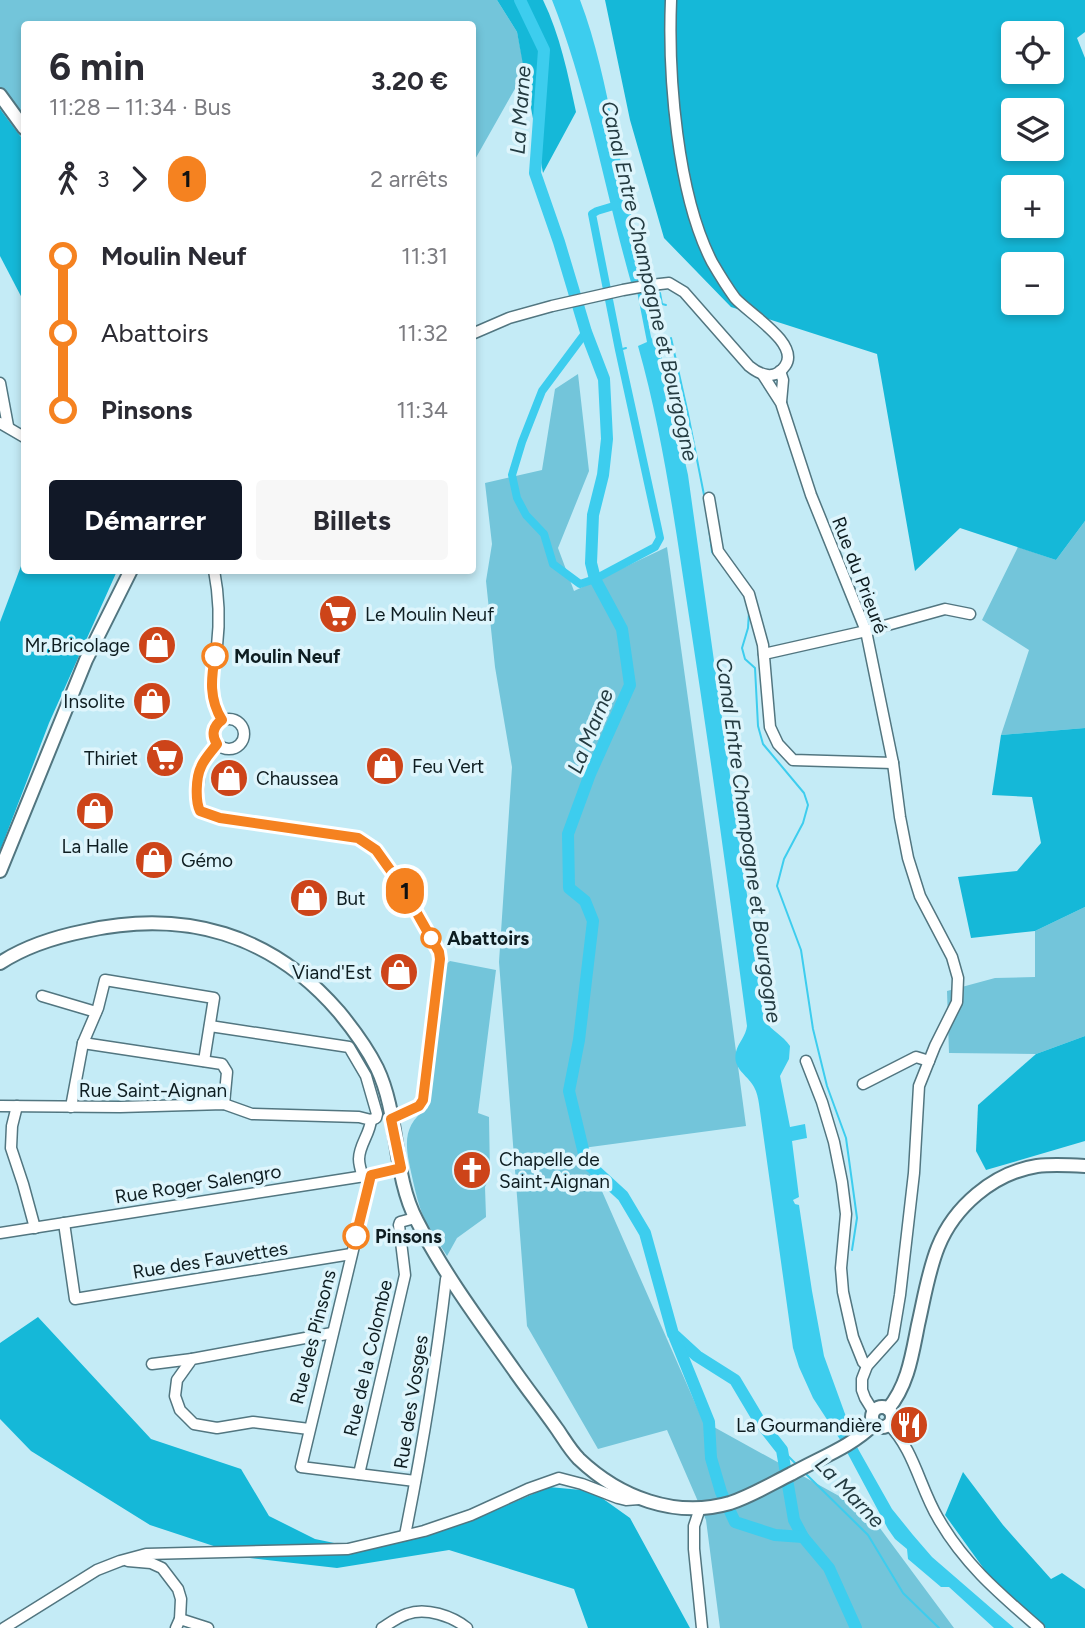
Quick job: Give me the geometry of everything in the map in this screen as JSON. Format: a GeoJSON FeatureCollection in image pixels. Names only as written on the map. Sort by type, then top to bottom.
{"type":"FeatureCollection","features":[{"type":"Feature","properties":{"kind":"main road"},"geometry":{"type":"LineString","coordinates":[[0,94],[21,124]]}},
{"type":"Feature","properties":{"kind":"main road"},"geometry":{"type":"LineString","coordinates":[[0,871],[86,660],[129,574]]}},
{"type":"Feature","properties":{"kind":"main road"},"geometry":{"type":"LineString","coordinates":[[1,960],[62,936],[119,925],[144,924],[188,926],[224,933],[242,939],[295,969],[326,997],[357,1036],[377,1068],[391,1119],[403,1181],[415,1218],[439,1261],[577,1457],[600,1477],[639,1499],[669,1506],[700,1508],[746,1497],[840,1449],[857,1438],[874,1418],[879,1407],[888,1409]]}},
{"type":"Feature","properties":{"kind":"main road"},"geometry":{"type":"LineString","coordinates":[[888,1409],[907,1377],[932,1263],[956,1214],[985,1188],[1013,1172],[1038,1166],[1085,1166]]}},
{"type":"Feature","properties":{"kind":"main road"},"geometry":{"type":"LineString","coordinates":[[874,1418],[880,1427],[888,1424],[891,1419],[888,1409]]}},
{"type":"Feature","properties":{"kind":"street","name":"Rue du Prieuré"},"geometry":{"type":"LineString","coordinates":[[671,0],[675,109],[694,214],[712,261],[727,287],[786,347],[789,357],[780,371],[781,403]]}},
{"type":"Feature","properties":{"kind":"street","name":"Rue du Prieuré"},"geometry":{"type":"LineString","coordinates":[[476,332],[509,318],[552,306],[669,283],[684,292],[749,366],[763,376],[781,403],[811,495],[866,631],[893,763],[908,858],[920,896],[952,957],[958,978],[957,1002],[919,1086],[914,1173],[893,1338],[867,1366]]}},
{"type":"Feature","properties":{"kind":"street"},"geometry":{"type":"LineString","coordinates":[[763,376],[780,371]]}},
{"type":"Feature","properties":{"kind":"street"},"geometry":{"type":"LineString","coordinates":[[0,383],[4,424],[21,434]]}},
{"type":"Feature","properties":{"kind":"street"},"geometry":{"type":"LineString","coordinates":[[709,498],[718,551],[750,594],[764,654],[770,727],[778,744],[793,760],[893,763]]}},
{"type":"Feature","properties":{"kind":"street"},"geometry":{"type":"LineString","coordinates":[[214,574],[219,616],[211,682],[214,703],[222,720]]}},
{"type":"Feature","properties":{"kind":"street"},"geometry":{"type":"LineString","coordinates":[[764,654],[866,631],[945,609],[970,614]]}},
{"type":"Feature","properties":{"kind":"street"},"geometry":{"type":"LineString","coordinates":[[222,720],[237,720],[243,728],[244,737],[238,746],[232,749],[221,747],[214,737],[215,726],[222,720]]}},
{"type":"Feature","properties":{"kind":"street"},"geometry":{"type":"LineString","coordinates":[[217,744],[200,767],[197,801],[200,811],[220,818],[358,838],[376,850],[401,885],[439,952],[423,1100],[419,1106],[391,1119]]}},
{"type":"Feature","properties":{"kind":"street"},"geometry":{"type":"LineString","coordinates":[[71,1107],[83,1043],[96,1012],[104,980],[215,998],[204,1062]]}},
{"type":"Feature","properties":{"kind":"street"},"geometry":{"type":"LineString","coordinates":[[43,996],[96,1012]]}},
{"type":"Feature","properties":{"kind":"street"},"geometry":{"type":"LineString","coordinates":[[210,1026],[349,1047],[366,1076],[377,1114],[376,1118],[371,1120],[359,1160],[367,1176]]}},
{"type":"Feature","properties":{"kind":"street"},"geometry":{"type":"LineString","coordinates":[[83,1043],[222,1064],[227,1072],[224,1104]]}},
{"type":"Feature","properties":{"kind":"street"},"geometry":{"type":"LineString","coordinates":[[863,1084],[916,1056],[929,1061]]}},
{"type":"Feature","properties":{"kind":"street"},"geometry":{"type":"LineString","coordinates":[[806,1060],[834,1142],[842,1182],[846,1214],[841,1268],[843,1292],[853,1337],[867,1366],[862,1379],[862,1390],[874,1418]]}},
{"type":"Feature","properties":{"kind":"street","name":"Rue Saint-Aignan"},"geometry":{"type":"LineString","coordinates":[[0,1106],[224,1104],[252,1114],[359,1117],[371,1120]]}},
{"type":"Feature","properties":{"kind":"street"},"geometry":{"type":"LineString","coordinates":[[17,1107],[12,1126],[11,1148],[35,1228]]}},
{"type":"Feature","properties":{"kind":"street","name":"Rue Roger Salengro"},"geometry":{"type":"LineString","coordinates":[[0,1233],[367,1176],[401,1168]]}},
{"type":"Feature","properties":{"kind":"street","name":"Rue des Pinsons"},"geometry":{"type":"LineString","coordinates":[[359,1474],[301,1467],[367,1176]]}},
{"type":"Feature","properties":{"kind":"street","name":"Rue de la Colombe"},"geometry":{"type":"LineString","coordinates":[[359,1474],[405,1275],[399,1225],[400,1222],[415,1218]]}},
{"type":"Feature","properties":{"kind":"street","name":"Rue des Fauvettes"},"geometry":{"type":"LineString","coordinates":[[64,1223],[75,1299],[351,1254]]}},
{"type":"Feature","properties":{"kind":"street","name":"Rue des Vosges"},"geometry":{"type":"LineString","coordinates":[[405,1535],[426,1427],[446,1279],[449,1276]]}},
{"type":"Feature","properties":{"kind":"street"},"geometry":{"type":"LineString","coordinates":[[152,1364],[332,1333]]}},
{"type":"Feature","properties":{"kind":"street"},"geometry":{"type":"LineString","coordinates":[[192,1359],[177,1380],[175,1396],[180,1410],[194,1424],[217,1428],[253,1422],[309,1430]]}},
{"type":"Feature","properties":{"kind":"street"},"geometry":{"type":"LineString","coordinates":[[888,1424],[902,1439],[937,1518],[968,1563],[1039,1628]]}},
{"type":"Feature","properties":{"kind":"street"},"geometry":{"type":"LineString","coordinates":[[359,1474],[415,1481]]}},
{"type":"Feature","properties":{"kind":"street"},"geometry":{"type":"LineString","coordinates":[[4,1628],[97,1570],[120,1560],[146,1554],[348,1549],[424,1531],[471,1515],[559,1478],[618,1498],[639,1499]]}},
{"type":"Feature","properties":{"kind":"street"},"geometry":{"type":"LineString","coordinates":[[700,1508],[694,1526],[694,1549],[702,1628]]}},
{"type":"Feature","properties":{"kind":"street"},"geometry":{"type":"LineString","coordinates":[[120,1560],[151,1563],[162,1568],[178,1589],[181,1599],[178,1624],[208,1628]]}},
{"type":"Feature","properties":{"kind":"street"},"geometry":{"type":"LineString","coordinates":[[382,1628],[409,1613],[427,1612],[446,1616],[467,1628]]}},
{"type":"Feature","properties":{"kind":"shaded area"},"geometry":{"type":"Polygon","coordinates":[[[0,0],[497,0],[517,32],[525,71],[476,158],[476,21],[21,21],[21,137],[0,109],[0,0]]]}},
{"type":"Feature","properties":{"kind":"shaded area"},"geometry":{"type":"Polygon","coordinates":[[[497,0],[543,0],[563,55],[576,112],[543,173],[517,32],[497,0]]]}},
{"type":"Feature","properties":{"kind":"shaded area"},"geometry":{"type":"Polygon","coordinates":[[[552,0],[580,0],[591,32],[630,206],[651,337],[653,341],[658,340],[688,475],[766,1021],[790,1046],[789,1059],[780,1076],[790,1127],[805,1124],[807,1138],[792,1141],[799,1197],[793,1200],[799,1205],[824,1356],[857,1447],[892,1509],[932,1557],[1014,1628],[994,1628],[949,1587],[941,1587],[908,1559],[907,1549],[888,1529],[841,1441],[813,1398],[793,1348],[757,1093],[738,1067],[735,1058],[747,1026],[673,514],[655,413],[638,346],[647,342],[636,286],[632,286],[622,250],[586,105],[552,0]]]}},
{"type":"Feature","properties":{"kind":"shaded area"},"geometry":{"type":"Polygon","coordinates":[[[605,0],[1085,0],[1085,32],[1077,38],[1085,58],[1085,521],[1056,560],[960,528],[915,571],[877,354],[731,307],[664,238],[630,120],[605,0]]]}},
{"type":"Feature","properties":{"kind":"shaded area"},"geometry":{"type":"Polygon","coordinates":[[[0,109],[21,137],[21,296],[0,256],[0,109]]]}},
{"type":"Feature","properties":{"kind":"shaded area"},"geometry":{"type":"Polygon","coordinates":[[[578,374],[589,471],[558,548],[574,591],[667,547],[746,1126],[583,1148],[703,1421],[868,1512],[954,1628],[720,1628],[706,1520],[667,1430],[598,1449],[527,1326],[499,962],[512,767],[495,667],[486,581],[492,544],[485,483],[542,470],[555,389],[578,374]]]}},
{"type":"Feature","properties":{"kind":"shaded area"},"geometry":{"type":"Polygon","coordinates":[[[1085,521],[1085,728],[1001,735],[1029,650],[982,620],[1018,547],[1056,560],[1085,521]]]}},
{"type":"Feature","properties":{"kind":"shaded area"},"geometry":{"type":"Polygon","coordinates":[[[21,566],[21,574],[116,574],[49,723],[0,851],[0,622],[21,566]]]}},
{"type":"Feature","properties":{"kind":"shaded area"},"geometry":{"type":"Polygon","coordinates":[[[1085,728],[1085,907],[1035,931],[971,938],[958,877],[1017,871],[1041,843],[1032,797],[992,795],[1001,735],[1085,728]]]}},
{"type":"Feature","properties":{"kind":"shaded area"},"geometry":{"type":"Polygon","coordinates":[[[1085,907],[1085,1036],[1036,1054],[949,1053],[947,991],[995,978],[1035,977],[1035,931],[1085,907]]]}},
{"type":"Feature","properties":{"kind":"shaded area"},"geometry":{"type":"Polygon","coordinates":[[[450,961],[496,970],[478,1113],[489,1117],[490,1176],[485,1187],[486,1217],[457,1238],[447,1256],[429,1228],[421,1209],[415,1191],[407,1141],[412,1123],[428,1108],[445,965],[450,961]]]}},
{"type":"Feature","properties":{"kind":"shaded area"},"geometry":{"type":"Polygon","coordinates":[[[1085,1036],[1085,1141],[986,1170],[976,1151],[978,1105],[1036,1054],[1085,1036]]]}},
{"type":"Feature","properties":{"kind":"shaded area"},"geometry":{"type":"Polygon","coordinates":[[[38,1317],[151,1439],[241,1469],[269,1516],[315,1539],[363,1549],[470,1521],[549,1487],[592,1491],[630,1518],[690,1628],[588,1628],[574,1589],[449,1550],[337,1568],[250,1558],[150,1525],[31,1451],[0,1419],[0,1343],[38,1317]]]}},
{"type":"Feature","properties":{"kind":"shaded area"},"geometry":{"type":"Polygon","coordinates":[[[963,1472],[1003,1525],[1051,1579],[1062,1573],[1085,1589],[1085,1628],[1046,1628],[997,1587],[945,1515],[963,1472]]]}},
{"type":"Feature","properties":{"kind":"waterway","name":"La Marne"},"geometry":{"type":"LineString","coordinates":[[520,0],[544,50],[535,173],[586,332],[604,379],[607,439],[603,475],[593,515],[591,563],[595,579],[622,629],[630,685],[590,774],[568,834],[569,888],[585,901],[593,921],[579,1040],[569,1091],[586,1162],[623,1196],[645,1233],[673,1334],[697,1356],[735,1380],[760,1422],[782,1450],[794,1520],[803,1537],[829,1568],[856,1628]]}},
{"type":"Feature","properties":{"kind":"waterway","name":"Canal Entre Champagne et Bourgogne"},"geometry":{"type":"LineString","coordinates":[[586,332],[542,391],[512,475],[517,498],[526,515],[544,534],[553,564],[580,584],[595,579],[655,547],[660,538],[592,214],[617,205]]}},
{"type":"Feature","properties":{"kind":"waterway","name":"Canal Entre Champagne et Bourgogne"},"geometry":{"type":"LineString","coordinates":[[660,293],[662,304],[666,305]]}},
{"type":"Feature","properties":{"kind":"waterway","name":"Canal Entre Champagne et Bourgogne"},"geometry":{"type":"LineString","coordinates":[[671,338],[705,500]]}},
{"type":"Feature","properties":{"kind":"waterway"},"geometry":{"type":"LineString","coordinates":[[619,350],[626,348]]}},
{"type":"Feature","properties":{"kind":"waterway"},"geometry":{"type":"LineString","coordinates":[[707,512],[712,552],[729,574]]}},
{"type":"Feature","properties":{"kind":"waterway","name":"Canal Entre Champagne et Bourgogne"},"geometry":{"type":"LineString","coordinates":[[749,612],[742,648],[745,659],[755,668],[758,726],[763,744],[804,793],[808,805],[803,823],[784,859],[777,886],[801,950],[813,1029],[827,1086],[846,1138],[857,1218],[852,1250]]}},
{"type":"Feature","properties":{"kind":"waterway","name":"La Marne"},"geometry":{"type":"LineString","coordinates":[[675,1338],[709,1422],[711,1458],[721,1492],[735,1522],[775,1535],[803,1537]]}},
{"type":"Feature","properties":{"kind":"waterway","name":"La Marne"},"geometry":{"type":"LineString","coordinates":[[782,1450],[797,1465]]}},
{"type":"Feature","properties":{"kind":"waterway","name":"La Marne"},"geometry":{"type":"LineString","coordinates":[[806,1474],[868,1535],[903,1593],[939,1628]]}},
{"type":"Feature","properties":{"kind":"bus line","name":"1"},"geometry":{"type":"LineString","coordinates":[[215,656],[212,694],[222,720],[214,730],[217,744],[200,767],[197,791],[200,811],[220,818],[358,838],[376,850],[401,885],[439,952],[423,1100],[412,1111],[391,1119],[401,1168],[371,1175],[356,1236]]}},
{"type":"Feature","properties":{"kind":"place","name":"Le Moulin Neuf"},"geometry":{"type":"Point","coordinates":[338,614]}},
{"type":"Feature","properties":{"kind":"place","name":"Mr.Bricolage"},"geometry":{"type":"Point","coordinates":[157,645]}},
{"type":"Feature","properties":{"kind":"place","name":"Moulin Neuf"},"geometry":{"type":"Point","coordinates":[215,656]}},
{"type":"Feature","properties":{"kind":"place","name":"Insolite"},"geometry":{"type":"Point","coordinates":[152,701]}},
{"type":"Feature","properties":{"kind":"place","name":"Thiriet"},"geometry":{"type":"Point","coordinates":[165,758]}},
{"type":"Feature","properties":{"kind":"place","name":"Feu Vert"},"geometry":{"type":"Point","coordinates":[385,766]}},
{"type":"Feature","properties":{"kind":"place","name":"Chaussea"},"geometry":{"type":"Point","coordinates":[229,778]}},
{"type":"Feature","properties":{"kind":"place","name":"La Halle"},"geometry":{"type":"Point","coordinates":[95,811]}},
{"type":"Feature","properties":{"kind":"place","name":"Gémo"},"geometry":{"type":"Point","coordinates":[154,860]}},
{"type":"Feature","properties":{"kind":"place","name":"But"},"geometry":{"type":"Point","coordinates":[309,898]}},
{"type":"Feature","properties":{"kind":"place","name":"Abattoirs"},"geometry":{"type":"Point","coordinates":[431,938]}},
{"type":"Feature","properties":{"kind":"place","name":"Viand'Est"},"geometry":{"type":"Point","coordinates":[399,972]}},
{"type":"Feature","properties":{"kind":"place","name":"Chapelle de Saint-Aignan"},"geometry":{"type":"Point","coordinates":[472,1170]}},
{"type":"Feature","properties":{"kind":"place","name":"Pinsons"},"geometry":{"type":"Point","coordinates":[356,1236]}},
{"type":"Feature","properties":{"kind":"place","name":"La Gourmandière"},"geometry":{"type":"Point","coordinates":[909,1425]}}]}
